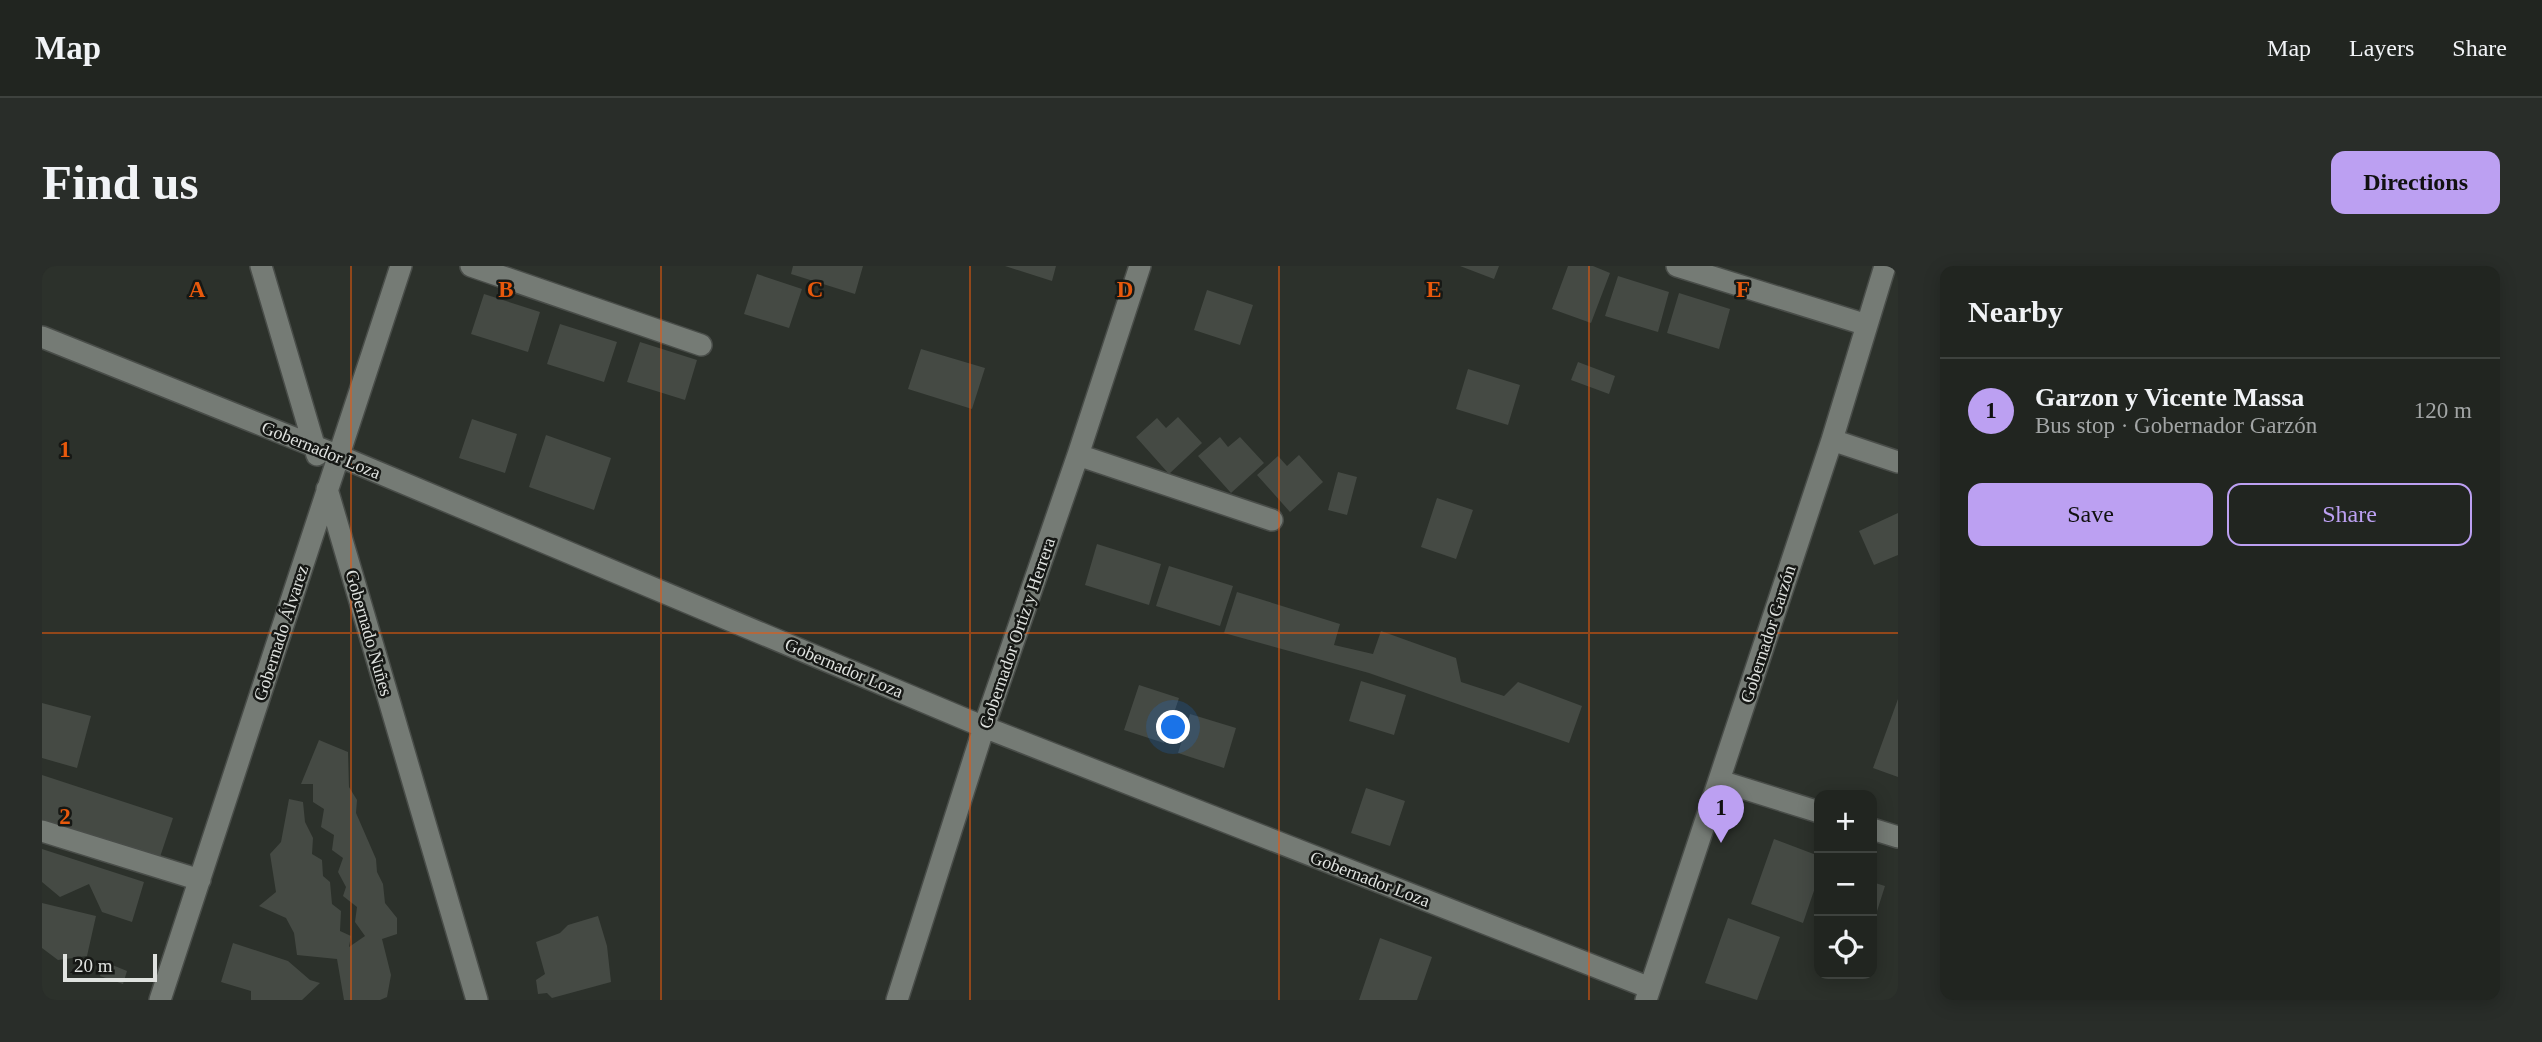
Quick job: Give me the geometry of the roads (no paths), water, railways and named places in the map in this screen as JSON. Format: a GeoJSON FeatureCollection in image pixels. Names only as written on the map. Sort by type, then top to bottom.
{"type":"FeatureCollection","features":[{"type":"Feature","properties":{"kind":"street","name":"Gobernado Nuñes"},"geometry":{"type":"LineString","coordinates":[[261,266],[477,1000]]}},
{"type":"Feature","properties":{"kind":"street","name":"Gobernado Álvarez"},"geometry":{"type":"LineString","coordinates":[[160,1000],[401,266]]}},
{"type":"Feature","properties":{"kind":"street"},"geometry":{"type":"LineString","coordinates":[[471,266],[701,345]]}},
{"type":"Feature","properties":{"kind":"street","name":"Gobernador Ortiz y Herrera"},"geometry":{"type":"LineString","coordinates":[[897,1000],[984,727],[1078,456],[1140,266]]}},
{"type":"Feature","properties":{"kind":"street"},"geometry":{"type":"LineString","coordinates":[[1676,266],[1867,325]]}},
{"type":"Feature","properties":{"kind":"street","name":"Gobernador Garzón"},"geometry":{"type":"LineString","coordinates":[[1648,994],[1832,440],[1885,266]]}},
{"type":"Feature","properties":{"kind":"street","name":"Gobernador Loza"},"geometry":{"type":"LineString","coordinates":[[42,337],[339,456],[984,727],[1648,994]]}},
{"type":"Feature","properties":{"kind":"street"},"geometry":{"type":"LineString","coordinates":[[1832,440],[1898,462]]}},
{"type":"Feature","properties":{"kind":"street"},"geometry":{"type":"LineString","coordinates":[[1078,456],[1272,520]]}},
{"type":"Feature","properties":{"kind":"street"},"geometry":{"type":"LineString","coordinates":[[1720,781],[1814,810]]}},
{"type":"Feature","properties":{"kind":"street"},"geometry":{"type":"LineString","coordinates":[[42,831],[200,880]]}},
{"type":"Feature","properties":{"kind":"street"},"geometry":{"type":"LineString","coordinates":[[1877,831],[1898,837]]}},
{"type":"Feature","properties":{"kind":"place","name":"Garzon y Vicente Massa"},"geometry":{"type":"Point","coordinates":[1721,843]}}]}
